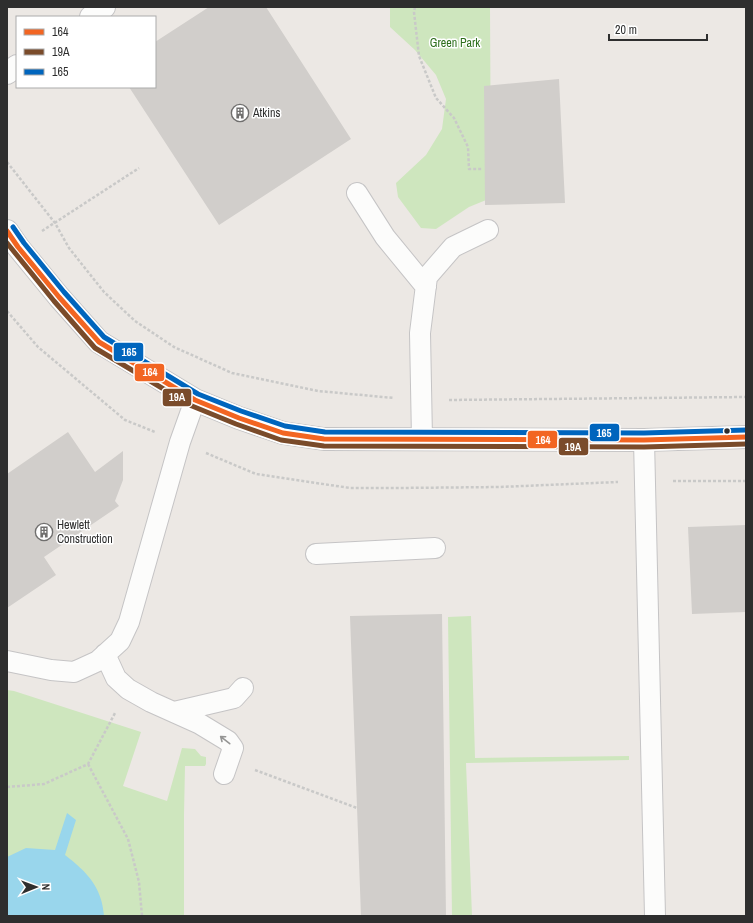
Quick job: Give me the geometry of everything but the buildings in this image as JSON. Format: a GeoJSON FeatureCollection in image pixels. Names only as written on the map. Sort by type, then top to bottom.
{"type":"FeatureCollection","features":[{"type":"Feature","properties":{"kind":"street"},"geometry":{"type":"LineString","coordinates":[[91,16],[104,7]]}},
{"type":"Feature","properties":{"kind":"street"},"geometry":{"type":"LineString","coordinates":[[7,73],[16,67]]}},
{"type":"Feature","properties":{"kind":"street"},"geometry":{"type":"LineString","coordinates":[[12,239],[59,297],[99,342],[195,400],[239,418],[283,432],[324,439],[644,440],[746,437]]}},
{"type":"Feature","properties":{"kind":"lane"},"geometry":{"type":"LineString","coordinates":[[357,193],[385,237],[426,287]]}},
{"type":"Feature","properties":{"kind":"lane"},"geometry":{"type":"LineString","coordinates":[[422,439],[420,333],[427,278],[453,247],[488,230]]}},
{"type":"Feature","properties":{"kind":"lane"},"geometry":{"type":"LineString","coordinates":[[7,661],[51,670],[74,672],[98,661],[120,641],[130,622],[180,442],[195,400]]}},
{"type":"Feature","properties":{"kind":"lane"},"geometry":{"type":"LineString","coordinates":[[644,440],[655,916]]}},
{"type":"Feature","properties":{"kind":"lane"},"geometry":{"type":"LineString","coordinates":[[316,554],[436,548]]}},
{"type":"Feature","properties":{"kind":"lane"},"geometry":{"type":"LineString","coordinates":[[106,654],[116,678],[128,689],[151,702],[200,724],[228,741],[233,748],[227,767]]}},
{"type":"Feature","properties":{"kind":"lane"},"geometry":{"type":"LineString","coordinates":[[174,712],[234,698],[242,688]]}},
{"type":"Feature","properties":{"kind":"path"},"geometry":{"type":"LineString","coordinates":[[415,7],[414,12],[419,56],[436,98],[454,118],[468,148],[469,169],[484,169]]}},
{"type":"Feature","properties":{"kind":"path"},"geometry":{"type":"LineString","coordinates":[[7,162],[55,223],[69,248],[104,292],[135,321],[174,346],[232,373],[318,391],[421,400],[746,397]]}},
{"type":"Feature","properties":{"kind":"path"},"geometry":{"type":"LineString","coordinates":[[12,239],[55,223],[139,168]]}},
{"type":"Feature","properties":{"kind":"path"},"geometry":{"type":"LineString","coordinates":[[7,787],[44,784],[88,764],[128,689]]}},
{"type":"Feature","properties":{"kind":"path"},"geometry":{"type":"LineString","coordinates":[[88,764],[128,838],[139,882],[142,916]]}},
{"type":"Feature","properties":{"kind":"path"},"geometry":{"type":"LineString","coordinates":[[227,767],[357,808]]}},
{"type":"Feature","properties":{"kind":"green space","name":"Green Park"},"geometry":{"type":"Polygon","coordinates":[[[390,7],[490,7],[491,198],[469,207],[436,229],[421,228],[398,197],[396,183],[426,155],[442,129],[446,99],[436,75],[415,50],[390,27],[390,7]]]}},
{"type":"Feature","properties":{"kind":"green space"},"geometry":{"type":"Polygon","coordinates":[[[471,616],[475,758],[629,756],[629,760],[466,763],[472,916],[452,916],[448,617],[471,616]]]}},
{"type":"Feature","properties":{"kind":"green space"},"geometry":{"type":"Polygon","coordinates":[[[7,690],[141,732],[123,786],[167,801],[182,748],[195,749],[201,756],[206,757],[205,766],[185,766],[184,916],[7,916],[7,690]]]}},
{"type":"Feature","properties":{"kind":"water"},"geometry":{"type":"Polygon","coordinates":[[[67,813],[76,820],[65,855],[86,874],[97,888],[103,906],[104,916],[7,916],[7,857],[26,848],[55,850],[67,813]]]}},
{"type":"Feature","properties":{"kind":"transit line","name":"165"},"geometry":{"type":"LineString","coordinates":[[13,227],[24,243],[64,292],[104,337],[198,394],[285,426],[325,432],[644,433],[746,430]]}},
{"type":"Feature","properties":{"kind":"transit line","name":"164"},"geometry":{"type":"LineString","coordinates":[[7,231],[18,247],[59,297],[99,342],[195,400],[239,418],[283,433],[324,439],[644,440],[746,437]]}},
{"type":"Feature","properties":{"kind":"transit line","name":"19A"},"geometry":{"type":"LineString","coordinates":[[7,243],[54,301],[95,348],[192,406],[281,440],[324,446],[644,447],[746,444]]}},
{"type":"Feature","properties":{"kind":"place","name":"Atkins"},"geometry":{"type":"Point","coordinates":[240,113]}},
{"type":"Feature","properties":{"kind":"place","name":"Hewlett Construction"},"geometry":{"type":"Point","coordinates":[44,532]}}]}
